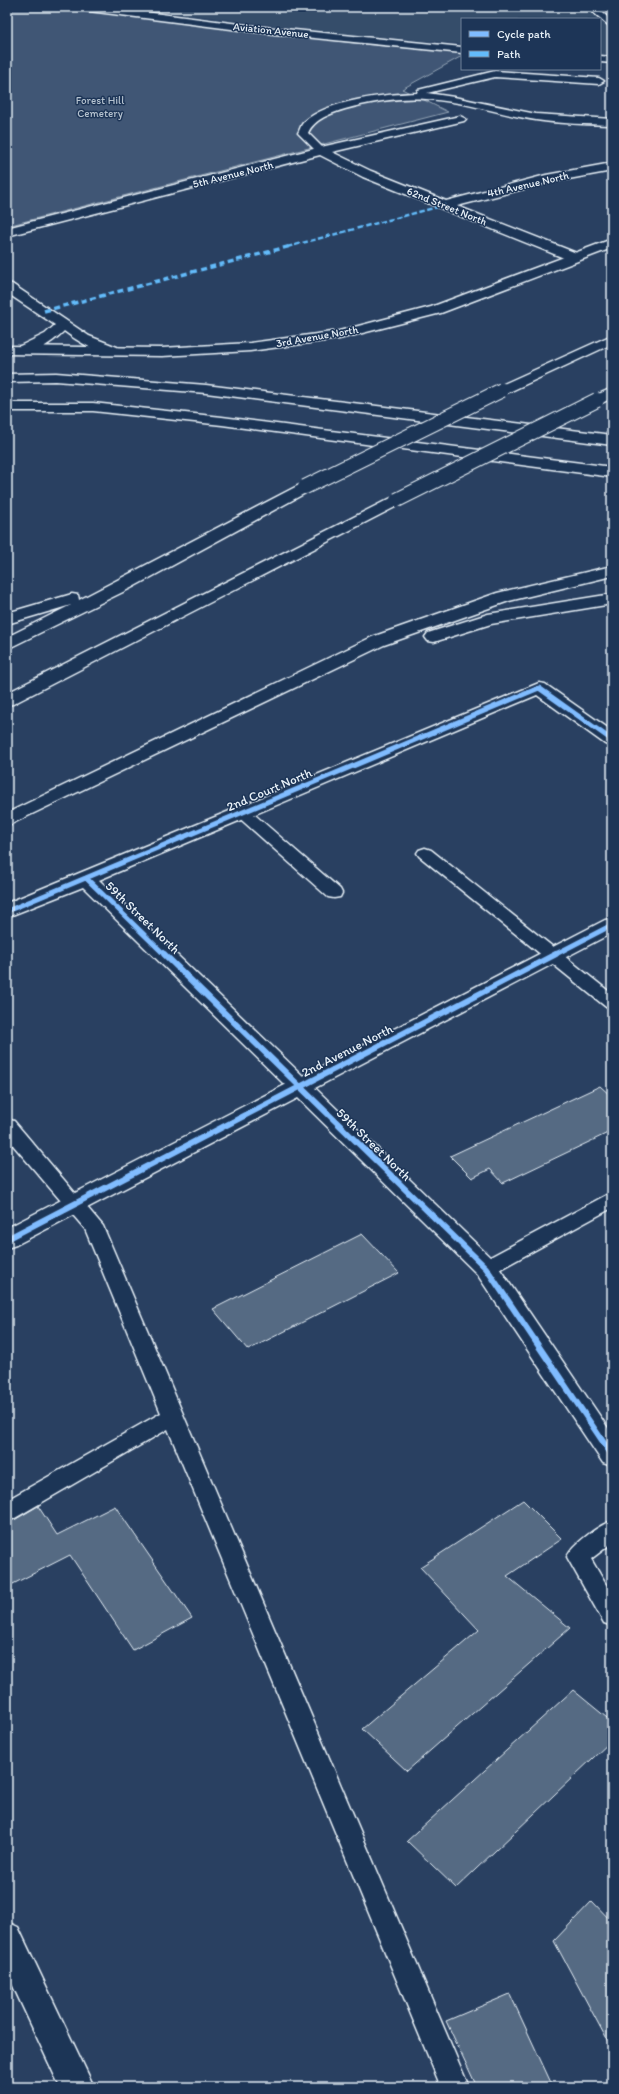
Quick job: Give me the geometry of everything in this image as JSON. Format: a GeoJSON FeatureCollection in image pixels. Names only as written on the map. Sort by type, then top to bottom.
{"type":"FeatureCollection","features":[{"type":"Feature","properties":{"kind":"main road","name":"Aviation Avenue"},"geometry":{"type":"LineString","coordinates":[[81,7],[255,29],[461,50]]}},
{"type":"Feature","properties":{"kind":"main road"},"geometry":{"type":"LineString","coordinates":[[601,59],[612,60]]}},
{"type":"Feature","properties":{"kind":"main road","name":"5th Avenue North"},"geometry":{"type":"LineString","coordinates":[[7,232],[321,151],[460,119]]}},
{"type":"Feature","properties":{"kind":"main road","name":"62nd Street North"},"geometry":{"type":"LineString","coordinates":[[321,151],[366,174],[574,257]]}},
{"type":"Feature","properties":{"kind":"main road","name":"4th Avenue North"},"geometry":{"type":"LineString","coordinates":[[445,205],[546,179],[612,167]]}},
{"type":"Feature","properties":{"kind":"main road","name":"3rd Avenue North"},"geometry":{"type":"LineString","coordinates":[[7,350],[112,350],[162,352],[250,347],[339,335],[436,310],[612,243]]}},
{"type":"Feature","properties":{"kind":"main road"},"geometry":{"type":"LineString","coordinates":[[7,287],[84,339],[112,350]]}},
{"type":"Feature","properties":{"kind":"main road"},"geometry":{"type":"LineString","coordinates":[[25,349],[50,337],[63,324]]}},
{"type":"Feature","properties":{"kind":"main road"},"geometry":{"type":"LineString","coordinates":[[7,644],[125,584],[305,487],[502,390],[612,339]]}},
{"type":"Feature","properties":{"kind":"main road"},"geometry":{"type":"LineString","coordinates":[[7,378],[56,377],[206,389],[612,440]]}},
{"type":"Feature","properties":{"kind":"main road"},"geometry":{"type":"LineString","coordinates":[[7,700],[397,500],[612,392]]}},
{"type":"Feature","properties":{"kind":"main road"},"geometry":{"type":"LineString","coordinates":[[7,407],[101,407],[222,421],[612,472]]}},
{"type":"Feature","properties":{"kind":"main road"},"geometry":{"type":"LineString","coordinates":[[563,433],[612,436]]}},
{"type":"Feature","properties":{"kind":"main road"},"geometry":{"type":"LineString","coordinates":[[7,820],[378,641],[496,599],[612,571]]}},
{"type":"Feature","properties":{"kind":"main road"},"geometry":{"type":"LineString","coordinates":[[7,619],[125,584]]}},
{"type":"Feature","properties":{"kind":"main road"},"geometry":{"type":"LineString","coordinates":[[292,683],[488,619],[612,599]]}},
{"type":"Feature","properties":{"kind":"main road","name":"2nd Court North"},"geometry":{"type":"LineString","coordinates":[[7,911],[539,688],[612,740]]}},
{"type":"Feature","properties":{"kind":"main road","name":"59th Street North"},"geometry":{"type":"LineString","coordinates":[[86,878],[486,1268],[612,1455]]}},
{"type":"Feature","properties":{"kind":"main road","name":"2nd Avenue North"},"geometry":{"type":"LineString","coordinates":[[7,1239],[612,925]]}},
{"type":"Feature","properties":{"kind":"main road"},"geometry":{"type":"LineString","coordinates":[[7,1938],[77,2087]]}},
{"type":"Feature","properties":{"kind":"lane"},"geometry":{"type":"LineString","coordinates":[[590,7],[611,24]]}},
{"type":"Feature","properties":{"kind":"lane"},"geometry":{"type":"LineString","coordinates":[[601,26],[611,24]]}},
{"type":"Feature","properties":{"kind":"lane"},"geometry":{"type":"LineString","coordinates":[[321,151],[303,133],[307,124],[328,112],[376,100],[406,96],[495,74],[599,80]]}},
{"type":"Feature","properties":{"kind":"lane"},"geometry":{"type":"LineString","coordinates":[[406,96],[426,96],[464,102],[536,117],[612,122]]}},
{"type":"Feature","properties":{"kind":"lane"},"geometry":{"type":"LineString","coordinates":[[242,812],[334,893]]}},
{"type":"Feature","properties":{"kind":"lane"},"geometry":{"type":"LineString","coordinates":[[425,853],[612,1003]]}},
{"type":"Feature","properties":{"kind":"lane"},"geometry":{"type":"LineString","coordinates":[[7,1126],[76,1204],[93,1226],[455,2087]]}},
{"type":"Feature","properties":{"kind":"lane"},"geometry":{"type":"LineString","coordinates":[[486,1268],[612,1199]]}},
{"type":"Feature","properties":{"kind":"lane"},"geometry":{"type":"LineString","coordinates":[[7,1511],[173,1416]]}},
{"type":"Feature","properties":{"kind":"lane"},"geometry":{"type":"LineString","coordinates":[[612,1530],[578,1557],[612,1616]]}},
{"type":"Feature","properties":{"kind":"shaded area"},"geometry":{"type":"Polygon","coordinates":[[[128,7],[612,7],[612,58],[601,57],[601,18],[461,18],[461,44],[336,33],[128,7]]]}},
{"type":"Feature","properties":{"kind":"green space","name":"Forest Hill Cemetery"},"geometry":{"type":"Polygon","coordinates":[[[7,7],[61,7],[362,44],[461,53],[461,57],[402,89],[448,112],[7,226],[7,7]]]}},
{"type":"Feature","properties":{"kind":"building"},"geometry":{"type":"Polygon","coordinates":[[[600,1086],[612,1097],[612,1131],[503,1183],[490,1169],[472,1178],[450,1156],[600,1086]]]}},
{"type":"Feature","properties":{"kind":"building"},"geometry":{"type":"Polygon","coordinates":[[[362,1234],[399,1273],[248,1350],[213,1309],[362,1234]]]}},
{"type":"Feature","properties":{"kind":"building"},"geometry":{"type":"Polygon","coordinates":[[[523,1500],[562,1539],[507,1576],[570,1628],[407,1771],[362,1729],[479,1630],[420,1567],[523,1500]]]}},
{"type":"Feature","properties":{"kind":"building"},"geometry":{"type":"Polygon","coordinates":[[[38,1506],[57,1535],[115,1506],[192,1618],[133,1650],[70,1555],[7,1587],[7,1522],[16,1519],[38,1506]]]}},
{"type":"Feature","properties":{"kind":"building"},"geometry":{"type":"Polygon","coordinates":[[[573,1690],[612,1722],[612,1740],[456,1888],[407,1841],[573,1690]]]}},
{"type":"Feature","properties":{"kind":"building"},"geometry":{"type":"Polygon","coordinates":[[[592,1901],[612,1922],[612,2049],[554,1941],[592,1901]]]}},
{"type":"Feature","properties":{"kind":"building"},"geometry":{"type":"Polygon","coordinates":[[[510,1994],[553,2087],[477,2087],[446,2021],[510,1994]]]}},
{"type":"Feature","properties":{"kind":"marked path"},"geometry":{"type":"LineString","coordinates":[[44,311],[445,205]]}},
{"type":"Feature","properties":{"kind":"cycle path"},"geometry":{"type":"LineString","coordinates":[[7,911],[539,688],[612,740]]}},
{"type":"Feature","properties":{"kind":"cycle path"},"geometry":{"type":"LineString","coordinates":[[86,878],[486,1268],[612,1455]]}},
{"type":"Feature","properties":{"kind":"cycle path"},"geometry":{"type":"LineString","coordinates":[[7,1239],[612,925]]}}]}
